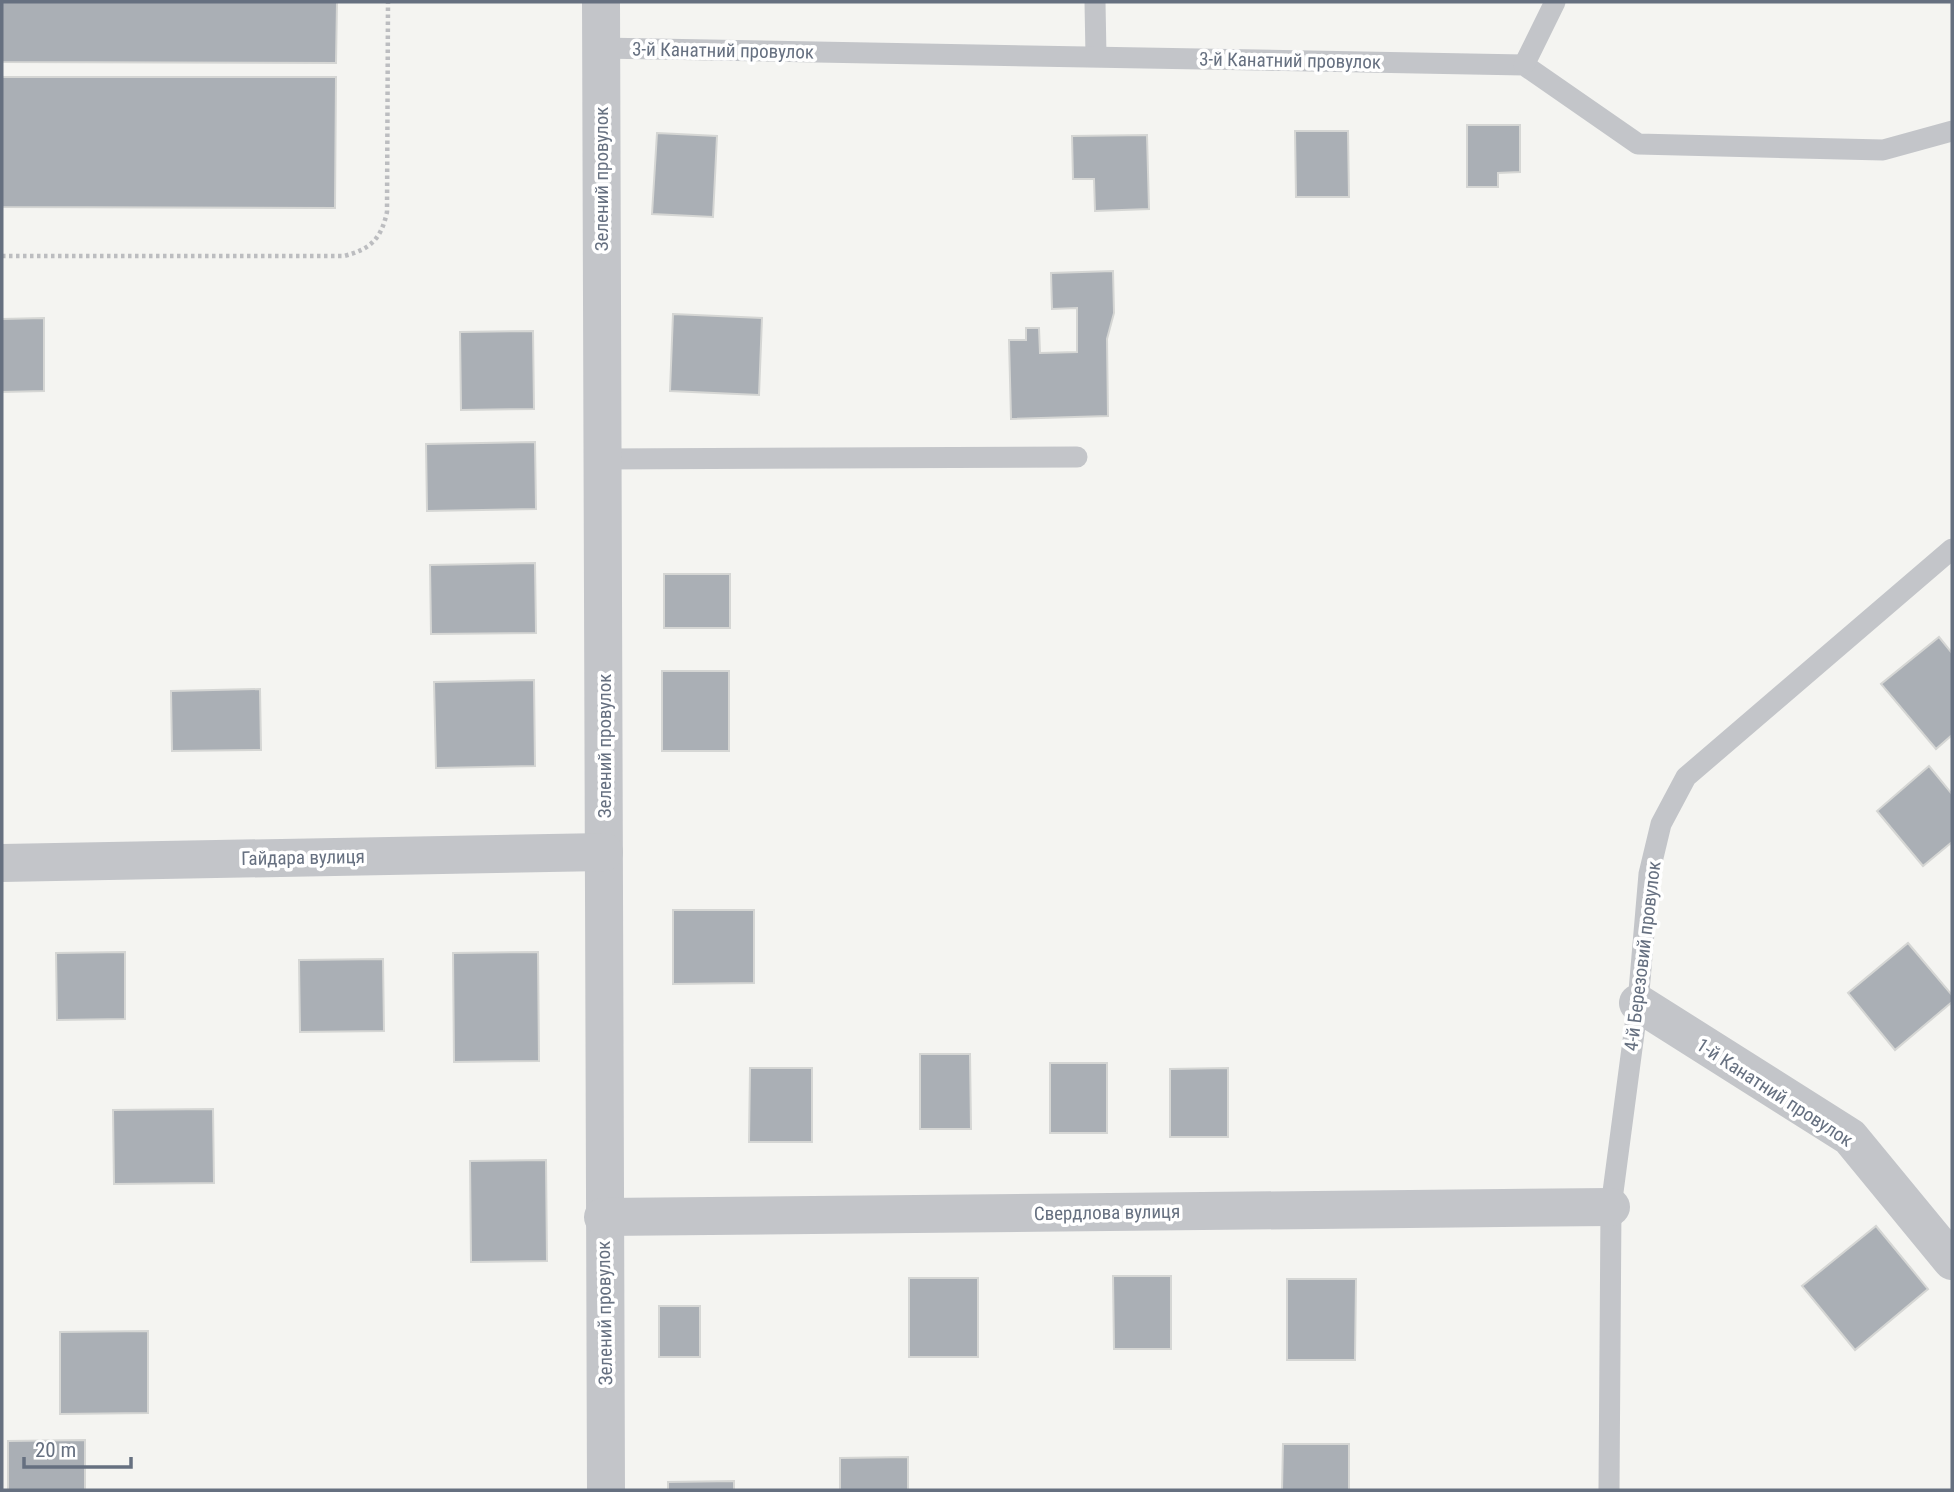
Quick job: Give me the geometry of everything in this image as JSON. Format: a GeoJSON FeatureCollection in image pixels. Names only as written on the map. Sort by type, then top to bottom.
{"type":"FeatureCollection","features":[{"type":"Feature","properties":{"kind":"street","name":"Зелений провулок"},"geometry":{"type":"LineString","coordinates":[[601,2],[606,1490]]}},
{"type":"Feature","properties":{"kind":"street","name":"Гайдара вулиця"},"geometry":{"type":"LineString","coordinates":[[2,863],[604,852]]}},
{"type":"Feature","properties":{"kind":"street","name":"1-й Канатний провулок"},"geometry":{"type":"LineString","coordinates":[[1638,1003],[1850,1138],[1952,1261]]}},
{"type":"Feature","properties":{"kind":"street","name":"Свердлова вулиця"},"geometry":{"type":"LineString","coordinates":[[603,1217],[1611,1207]]}},
{"type":"Feature","properties":{"kind":"lane"},"geometry":{"type":"LineString","coordinates":[[1095,2],[1096,56]]}},
{"type":"Feature","properties":{"kind":"lane"},"geometry":{"type":"LineString","coordinates":[[1555,2],[1524,65],[1638,144],[1883,150],[1952,131]]}},
{"type":"Feature","properties":{"kind":"lane","name":"3-й Канатний провулок"},"geometry":{"type":"LineString","coordinates":[[601,48],[1524,65]]}},
{"type":"Feature","properties":{"kind":"lane"},"geometry":{"type":"LineString","coordinates":[[603,459],[1077,457]]}},
{"type":"Feature","properties":{"kind":"lane","name":"4-й Березовий провулок"},"geometry":{"type":"LineString","coordinates":[[1609,1490],[1611,1207],[1638,1003],[1649,874],[1661,824],[1686,777],[1952,549]]}},
{"type":"Feature","properties":{"kind":"path"},"geometry":{"type":"LineString","coordinates":[[2,256],[344,256],[372,246],[383,232],[387,212],[388,2]]}},
{"type":"Feature","properties":{"kind":"building"},"geometry":{"type":"Polygon","coordinates":[[[2,2],[337,2],[336,63],[2,62],[2,2]]]}},
{"type":"Feature","properties":{"kind":"building"},"geometry":{"type":"Polygon","coordinates":[[[2,77],[336,77],[335,208],[2,207],[2,77]]]}},
{"type":"Feature","properties":{"kind":"building"},"geometry":{"type":"Polygon","coordinates":[[[1467,125],[1520,125],[1520,172],[1498,173],[1498,187],[1467,187],[1467,125]]]}},
{"type":"Feature","properties":{"kind":"building"},"geometry":{"type":"Polygon","coordinates":[[[1295,131],[1348,131],[1349,197],[1296,197],[1295,131]]]}},
{"type":"Feature","properties":{"kind":"building"},"geometry":{"type":"Polygon","coordinates":[[[657,133],[717,136],[713,217],[652,214],[657,133]]]}},
{"type":"Feature","properties":{"kind":"building"},"geometry":{"type":"Polygon","coordinates":[[[1147,135],[1149,209],[1095,211],[1094,179],[1073,179],[1072,136],[1147,135]]]}},
{"type":"Feature","properties":{"kind":"building"},"geometry":{"type":"Polygon","coordinates":[[[1113,271],[1114,313],[1107,339],[1108,416],[1011,419],[1009,340],[1026,340],[1026,328],[1039,328],[1040,353],[1077,352],[1077,308],[1052,309],[1051,273],[1113,271]]]}},
{"type":"Feature","properties":{"kind":"building"},"geometry":{"type":"Polygon","coordinates":[[[673,314],[762,318],[759,395],[670,391],[673,314]]]}},
{"type":"Feature","properties":{"kind":"building"},"geometry":{"type":"Polygon","coordinates":[[[44,318],[44,391],[2,392],[2,319],[44,318]]]}},
{"type":"Feature","properties":{"kind":"building"},"geometry":{"type":"Polygon","coordinates":[[[533,331],[534,409],[461,410],[460,332],[533,331]]]}},
{"type":"Feature","properties":{"kind":"building"},"geometry":{"type":"Polygon","coordinates":[[[535,442],[536,509],[427,511],[426,444],[535,442]]]}},
{"type":"Feature","properties":{"kind":"building"},"geometry":{"type":"Polygon","coordinates":[[[535,563],[536,633],[431,634],[430,565],[535,563]]]}},
{"type":"Feature","properties":{"kind":"building"},"geometry":{"type":"Polygon","coordinates":[[[664,574],[730,574],[730,628],[664,628],[664,574]]]}},
{"type":"Feature","properties":{"kind":"building"},"geometry":{"type":"Polygon","coordinates":[[[1939,637],[1952,653],[1952,735],[1936,749],[1881,684],[1939,637]]]}},
{"type":"Feature","properties":{"kind":"building"},"geometry":{"type":"Polygon","coordinates":[[[662,671],[729,671],[729,751],[662,751],[662,671]]]}},
{"type":"Feature","properties":{"kind":"building"},"geometry":{"type":"Polygon","coordinates":[[[534,680],[535,766],[436,768],[434,682],[534,680]]]}},
{"type":"Feature","properties":{"kind":"building"},"geometry":{"type":"Polygon","coordinates":[[[260,689],[261,750],[172,751],[171,691],[260,689]]]}},
{"type":"Feature","properties":{"kind":"building"},"geometry":{"type":"Polygon","coordinates":[[[1929,766],[1952,794],[1952,842],[1923,866],[1877,811],[1929,766]]]}},
{"type":"Feature","properties":{"kind":"building"},"geometry":{"type":"Polygon","coordinates":[[[673,910],[754,910],[754,983],[673,984],[673,910]]]}},
{"type":"Feature","properties":{"kind":"building"},"geometry":{"type":"Polygon","coordinates":[[[1908,943],[1952,995],[1952,1002],[1895,1050],[1848,993],[1908,943]]]}},
{"type":"Feature","properties":{"kind":"building"},"geometry":{"type":"Polygon","coordinates":[[[125,952],[125,1019],[57,1020],[56,953],[125,952]]]}},
{"type":"Feature","properties":{"kind":"building"},"geometry":{"type":"Polygon","coordinates":[[[538,952],[539,1061],[454,1062],[453,953],[538,952]]]}},
{"type":"Feature","properties":{"kind":"building"},"geometry":{"type":"Polygon","coordinates":[[[383,959],[384,1031],[300,1032],[299,960],[383,959]]]}},
{"type":"Feature","properties":{"kind":"building"},"geometry":{"type":"Polygon","coordinates":[[[920,1054],[970,1054],[971,1129],[920,1129],[920,1054]]]}},
{"type":"Feature","properties":{"kind":"building"},"geometry":{"type":"Polygon","coordinates":[[[1050,1063],[1107,1063],[1107,1133],[1050,1133],[1050,1063]]]}},
{"type":"Feature","properties":{"kind":"building"},"geometry":{"type":"Polygon","coordinates":[[[750,1068],[812,1068],[812,1142],[749,1142],[750,1068]]]}},
{"type":"Feature","properties":{"kind":"building"},"geometry":{"type":"Polygon","coordinates":[[[1228,1068],[1228,1137],[1170,1137],[1170,1069],[1228,1068]]]}},
{"type":"Feature","properties":{"kind":"building"},"geometry":{"type":"Polygon","coordinates":[[[213,1109],[214,1183],[114,1184],[113,1110],[213,1109]]]}},
{"type":"Feature","properties":{"kind":"building"},"geometry":{"type":"Polygon","coordinates":[[[546,1160],[547,1261],[471,1262],[470,1161],[546,1160]]]}},
{"type":"Feature","properties":{"kind":"building"},"geometry":{"type":"Polygon","coordinates":[[[1876,1226],[1928,1289],[1855,1350],[1802,1286],[1876,1226]]]}},
{"type":"Feature","properties":{"kind":"building"},"geometry":{"type":"Polygon","coordinates":[[[1113,1276],[1171,1276],[1171,1349],[1114,1349],[1113,1276]]]}},
{"type":"Feature","properties":{"kind":"building"},"geometry":{"type":"Polygon","coordinates":[[[909,1278],[978,1278],[978,1357],[909,1357],[909,1278]]]}},
{"type":"Feature","properties":{"kind":"building"},"geometry":{"type":"Polygon","coordinates":[[[1287,1279],[1356,1279],[1355,1360],[1287,1360],[1287,1279]]]}},
{"type":"Feature","properties":{"kind":"building"},"geometry":{"type":"Polygon","coordinates":[[[659,1306],[700,1306],[700,1357],[659,1357],[659,1306]]]}},
{"type":"Feature","properties":{"kind":"building"},"geometry":{"type":"Polygon","coordinates":[[[148,1331],[148,1413],[60,1414],[60,1332],[148,1331]]]}},
{"type":"Feature","properties":{"kind":"building"},"geometry":{"type":"Polygon","coordinates":[[[85,1440],[85,1490],[8,1490],[8,1441],[85,1440]]]}},
{"type":"Feature","properties":{"kind":"building"},"geometry":{"type":"Polygon","coordinates":[[[1283,1444],[1349,1444],[1349,1490],[1282,1490],[1283,1444]]]}},
{"type":"Feature","properties":{"kind":"building"},"geometry":{"type":"Polygon","coordinates":[[[908,1457],[908,1490],[840,1490],[840,1458],[908,1457]]]}},
{"type":"Feature","properties":{"kind":"building"},"geometry":{"type":"Polygon","coordinates":[[[734,1481],[734,1490],[668,1490],[668,1482],[734,1481]]]}}]}
